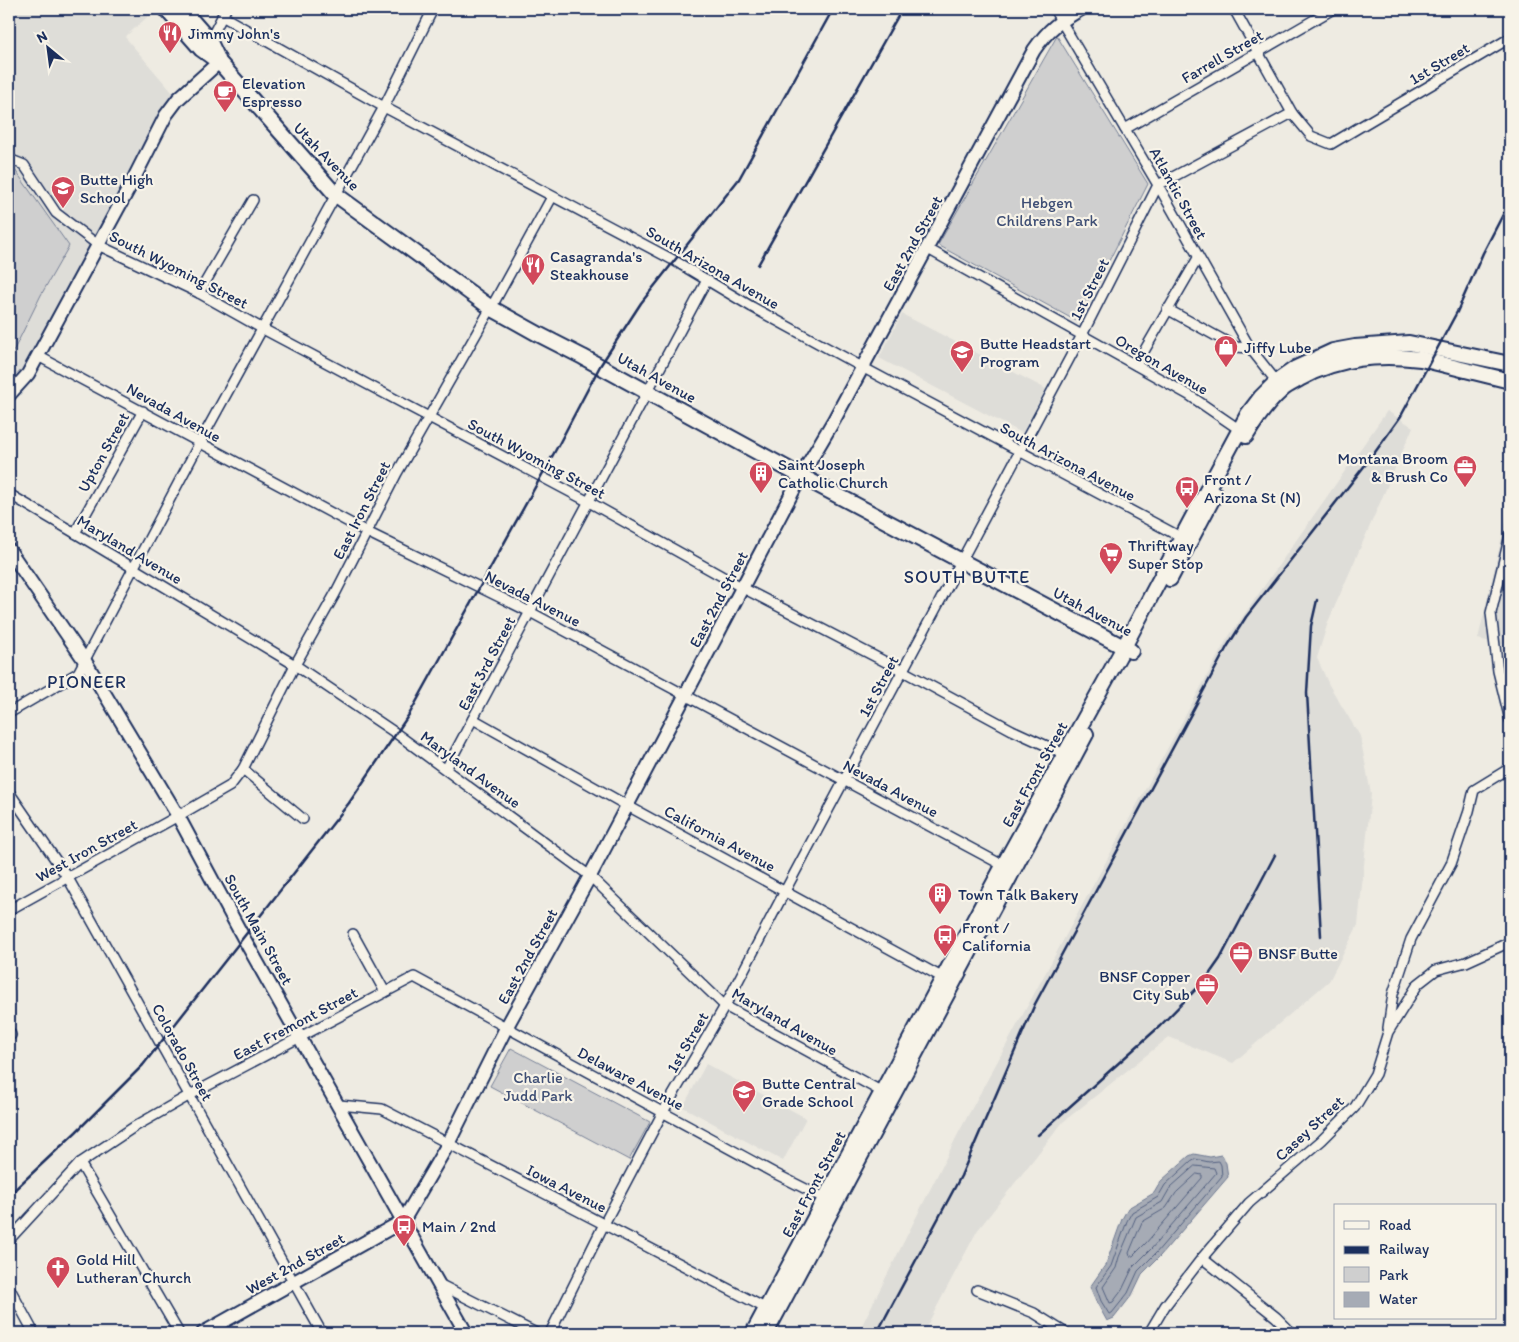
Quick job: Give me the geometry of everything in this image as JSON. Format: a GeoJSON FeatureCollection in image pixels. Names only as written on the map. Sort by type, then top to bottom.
{"type":"FeatureCollection","features":[{"type":"Feature","properties":{"kind":"main road","name":"Utah Avenue"},"geometry":{"type":"LineString","coordinates":[[166,9],[207,46]]}},
{"type":"Feature","properties":{"kind":"main road","name":"Utah Avenue"},"geometry":{"type":"LineString","coordinates":[[182,9],[219,62],[335,194],[492,308],[801,476],[1127,649]]}},
{"type":"Feature","properties":{"kind":"main road","name":"East Front Street"},"geometry":{"type":"LineString","coordinates":[[1280,386],[1296,368],[1333,351],[1378,344],[1409,343],[1504,363]]}},
{"type":"Feature","properties":{"kind":"main road","name":"East Front Street"},"geometry":{"type":"LineString","coordinates":[[753,1333],[771,1311],[949,981],[1243,433],[1248,414],[1261,397],[1280,386],[1337,363],[1379,356],[1420,359],[1438,363]]}},
{"type":"Feature","properties":{"kind":"main road"},"geometry":{"type":"LineString","coordinates":[[1438,363],[1469,364],[1489,369],[1504,363]]}},
{"type":"Feature","properties":{"kind":"main road"},"geometry":{"type":"LineString","coordinates":[[1438,363],[1510,381]]}},
{"type":"Feature","properties":{"kind":"main road","name":"East Front Street"},"geometry":{"type":"LineString","coordinates":[[766,1333],[771,1311]]}},
{"type":"Feature","properties":{"kind":"street"},"geometry":{"type":"LineString","coordinates":[[9,713],[78,673],[199,444],[384,107],[433,9]]}},
{"type":"Feature","properties":{"kind":"street","name":"Atlantic Street"},"geometry":{"type":"LineString","coordinates":[[1054,9],[1250,348],[1280,386]]}},
{"type":"Feature","properties":{"kind":"street","name":"East 2nd Street"},"geometry":{"type":"LineString","coordinates":[[403,1221],[448,1144],[506,1028],[590,876],[801,476],[928,249],[1034,50],[1045,34],[1062,20],[1081,9]]}},
{"type":"Feature","properties":{"kind":"street"},"geometry":{"type":"LineString","coordinates":[[1158,186],[1292,113],[1234,9]]}},
{"type":"Feature","properties":{"kind":"street","name":"Farrell Street"},"geometry":{"type":"LineString","coordinates":[[1125,129],[1333,9]]}},
{"type":"Feature","properties":{"kind":"street"},"geometry":{"type":"LineString","coordinates":[[207,46],[224,13]]}},
{"type":"Feature","properties":{"kind":"street","name":"South Arizona Avenue"},"geometry":{"type":"LineString","coordinates":[[224,13],[384,107],[675,260],[752,307],[1186,540]]}},
{"type":"Feature","properties":{"kind":"street","name":"1st Street"},"geometry":{"type":"LineString","coordinates":[[1292,113],[1310,136],[1331,144],[1510,38]]}},
{"type":"Feature","properties":{"kind":"street"},"geometry":{"type":"LineString","coordinates":[[9,395],[28,374],[166,115],[178,100],[219,62]]}},
{"type":"Feature","properties":{"kind":"street","name":"South Wyoming Street"},"geometry":{"type":"LineString","coordinates":[[9,160],[24,165],[56,213],[98,245],[199,293],[263,329],[589,502],[743,588],[903,670],[1012,730],[1069,756]]}},
{"type":"Feature","properties":{"kind":"street","name":"1st Street"},"geometry":{"type":"LineString","coordinates":[[550,1333],[604,1224],[663,1112],[725,1006],[785,890],[1082,335],[1158,186]]}},
{"type":"Feature","properties":{"kind":"street","name":"East Iron Street"},"geometry":{"type":"LineString","coordinates":[[178,816],[230,786],[243,769],[295,665],[367,532],[397,472],[492,308],[552,197]]}},
{"type":"Feature","properties":{"kind":"street"},"geometry":{"type":"LineString","coordinates":[[199,293],[253,200]]}},
{"type":"Feature","properties":{"kind":"street","name":"Oregon Avenue"},"geometry":{"type":"LineString","coordinates":[[928,249],[1189,395],[1243,433]]}},
{"type":"Feature","properties":{"kind":"street"},"geometry":{"type":"LineString","coordinates":[[1136,365],[1198,258]]}},
{"type":"Feature","properties":{"kind":"street","name":"East 3rd Street"},"geometry":{"type":"LineString","coordinates":[[446,769],[646,392],[708,280]]}},
{"type":"Feature","properties":{"kind":"street"},"geometry":{"type":"LineString","coordinates":[[1167,309],[1236,347],[1250,348]]}},
{"type":"Feature","properties":{"kind":"street","name":"Nevada Avenue"},"geometry":{"type":"LineString","coordinates":[[38,356],[143,411],[199,444],[367,532],[530,612],[1008,868]]}},
{"type":"Feature","properties":{"kind":"street","name":"Upton Street"},"geometry":{"type":"LineString","coordinates":[[75,533],[143,411]]}},
{"type":"Feature","properties":{"kind":"street","name":"Maryland Avenue"},"geometry":{"type":"LineString","coordinates":[[9,494],[295,665],[397,734],[590,876],[725,1006],[887,1095]]}},
{"type":"Feature","properties":{"kind":"street"},"geometry":{"type":"LineString","coordinates":[[1510,536],[1490,612],[1498,671],[1510,720]]}},
{"type":"Feature","properties":{"kind":"street","name":"South Main Street"},"geometry":{"type":"LineString","coordinates":[[9,550],[85,661],[178,816],[243,937],[466,1333]]}},
{"type":"Feature","properties":{"kind":"street","name":"California Avenue"},"geometry":{"type":"LineString","coordinates":[[473,719],[626,805],[949,981]]}},
{"type":"Feature","properties":{"kind":"street"},"geometry":{"type":"LineString","coordinates":[[1388,1032],[1393,994],[1411,939],[1451,864],[1474,790],[1510,768]]}},
{"type":"Feature","properties":{"kind":"street"},"geometry":{"type":"LineString","coordinates":[[243,769],[303,819]]}},
{"type":"Feature","properties":{"kind":"street","name":"Colorado Street"},"geometry":{"type":"LineString","coordinates":[[9,792],[68,878],[322,1333]]}},
{"type":"Feature","properties":{"kind":"street","name":"West Iron Street"},"geometry":{"type":"LineString","coordinates":[[9,910],[178,816]]}},
{"type":"Feature","properties":{"kind":"street"},"geometry":{"type":"LineString","coordinates":[[353,934],[385,992]]}},
{"type":"Feature","properties":{"kind":"street","name":"Casey Street"},"geometry":{"type":"LineString","coordinates":[[1149,1333],[1164,1306],[1249,1203],[1322,1140],[1355,1107],[1375,1074],[1388,1032],[1418,984],[1436,970],[1466,962],[1510,942]]}},
{"type":"Feature","properties":{"kind":"street","name":"East Fremont Street"},"geometry":{"type":"LineString","coordinates":[[9,1240],[80,1162],[134,1127],[190,1094],[414,978]]}},
{"type":"Feature","properties":{"kind":"street","name":"Delaware Avenue"},"geometry":{"type":"LineString","coordinates":[[414,978],[830,1201]]}},
{"type":"Feature","properties":{"kind":"street","name":"Iowa Avenue"},"geometry":{"type":"LineString","coordinates":[[338,1105],[382,1109],[771,1311]]}},
{"type":"Feature","properties":{"kind":"street"},"geometry":{"type":"LineString","coordinates":[[80,1162],[178,1333]]}},
{"type":"Feature","properties":{"kind":"street","name":"West 2nd Street"},"geometry":{"type":"LineString","coordinates":[[203,1333],[403,1221]]}},
{"type":"Feature","properties":{"kind":"street"},"geometry":{"type":"LineString","coordinates":[[1202,1258],[1276,1317],[1292,1333]]}},
{"type":"Feature","properties":{"kind":"street"},"geometry":{"type":"LineString","coordinates":[[438,1283],[536,1333]]}},
{"type":"Feature","properties":{"kind":"street"},"geometry":{"type":"LineString","coordinates":[[9,1287],[34,1333]]}},
{"type":"Feature","properties":{"kind":"street"},"geometry":{"type":"LineString","coordinates":[[978,1290],[1034,1314],[1066,1333]]}},
{"type":"Feature","properties":{"kind":"shaded area","name":"Butte High School"},"geometry":{"type":"Polygon","coordinates":[[[9,9],[155,10],[125,37],[178,99],[129,188],[9,395],[9,9]]]}},
{"type":"Feature","properties":{"kind":"shaded area","name":"Butte Headstart Program"},"geometry":{"type":"Polygon","coordinates":[[[902,314],[1046,389],[1022,433],[879,358],[902,314]]]}},
{"type":"Feature","properties":{"kind":"shaded area"},"geometry":{"type":"Polygon","coordinates":[[[1387,411],[1413,427],[1328,622],[1317,658],[1329,685],[1360,736],[1371,794],[1358,925],[1329,981],[1233,1063],[1169,1037],[1063,1122],[977,1231],[923,1333],[858,1333],[959,1132],[1227,639],[1387,411]]]}},
{"type":"Feature","properties":{"kind":"shaded area"},"geometry":{"type":"Polygon","coordinates":[[[1510,502],[1510,646],[1478,639],[1510,502]]]}},
{"type":"Feature","properties":{"kind":"shaded area","name":"Butte Central Grade School"},"geometry":{"type":"Polygon","coordinates":[[[706,1064],[806,1118],[783,1161],[683,1107],[706,1064]]]}},
{"type":"Feature","properties":{"kind":"green space","name":"Hebgen Childrens Park"},"geometry":{"type":"Polygon","coordinates":[[[1057,36],[1148,184],[1078,322],[938,245],[1057,36]]]}},
{"type":"Feature","properties":{"kind":"green space"},"geometry":{"type":"Polygon","coordinates":[[[9,170],[15,170],[69,246],[41,295],[9,360],[9,170]]]}},
{"type":"Feature","properties":{"kind":"green space","name":"Charlie Judd Park"},"geometry":{"type":"Polygon","coordinates":[[[511,1048],[650,1122],[629,1160],[490,1086],[511,1048]]]}},
{"type":"Feature","properties":{"kind":"water"},"geometry":{"type":"Polygon","coordinates":[[[1194,1154],[1210,1157],[1221,1155],[1226,1163],[1228,1177],[1160,1256],[1142,1274],[1132,1295],[1114,1318],[1107,1321],[1090,1287],[1106,1264],[1122,1219],[1128,1208],[1154,1193],[1161,1181],[1189,1156],[1194,1154]]]}},
{"type":"Feature","properties":{"kind":"railway"},"geometry":{"type":"LineString","coordinates":[[9,1195],[143,1065],[349,803],[410,713],[600,366],[641,303],[739,179],[833,9]]}},
{"type":"Feature","properties":{"kind":"railway"},"geometry":{"type":"LineString","coordinates":[[758,265],[902,9]]}},
{"type":"Feature","properties":{"kind":"railway"},"geometry":{"type":"LineString","coordinates":[[877,1333],[961,1176],[1035,1004],[1227,647],[1246,617],[1373,455],[1401,416],[1457,312],[1483,253],[1510,201]]}},
{"type":"Feature","properties":{"kind":"railway"},"geometry":{"type":"LineString","coordinates":[[1317,600],[1311,626],[1307,693],[1321,936]]}},
{"type":"Feature","properties":{"kind":"railway"},"geometry":{"type":"LineString","coordinates":[[1038,1135],[1160,1026],[1206,979],[1220,959],[1275,855]]}},
{"type":"Feature","properties":{"kind":"place","name":"Jimmy John's"},"geometry":{"type":"Point","coordinates":[170,54]}},
{"type":"Feature","properties":{"kind":"place","name":"Elevation Espresso"},"geometry":{"type":"Point","coordinates":[225,113]}},
{"type":"Feature","properties":{"kind":"place","name":"Butte High School"},"geometry":{"type":"Point","coordinates":[63,209]}},
{"type":"Feature","properties":{"kind":"place","name":"Casagranda's Steakhouse"},"geometry":{"type":"Point","coordinates":[533,286]}},
{"type":"Feature","properties":{"kind":"place","name":"Jiffy Lube"},"geometry":{"type":"Point","coordinates":[1226,368]}},
{"type":"Feature","properties":{"kind":"place","name":"Butte Headstart Program"},"geometry":{"type":"Point","coordinates":[962,373]}},
{"type":"Feature","properties":{"kind":"place","name":"Montana Broom & Brush Co"},"geometry":{"type":"Point","coordinates":[1465,488]}},
{"type":"Feature","properties":{"kind":"place","name":"Saint Joseph Catholic Church"},"geometry":{"type":"Point","coordinates":[761,494]}},
{"type":"Feature","properties":{"kind":"place","name":"Front / Arizona St (N)"},"geometry":{"type":"Point","coordinates":[1187,509]}},
{"type":"Feature","properties":{"kind":"place","name":"Thriftway Super Stop"},"geometry":{"type":"Point","coordinates":[1111,575]}},
{"type":"Feature","properties":{"kind":"place","name":"Town Talk Bakery"},"geometry":{"type":"Point","coordinates":[940,915]}},
{"type":"Feature","properties":{"kind":"place","name":"Front / California"},"geometry":{"type":"Point","coordinates":[945,957]}},
{"type":"Feature","properties":{"kind":"place","name":"BNSF Butte"},"geometry":{"type":"Point","coordinates":[1241,974]}},
{"type":"Feature","properties":{"kind":"place","name":"BNSF Copper City Sub"},"geometry":{"type":"Point","coordinates":[1207,1006]}},
{"type":"Feature","properties":{"kind":"place","name":"Butte Central Grade School"},"geometry":{"type":"Point","coordinates":[744,1113]}},
{"type":"Feature","properties":{"kind":"place","name":"Main / 2nd"},"geometry":{"type":"Point","coordinates":[404,1247]}},
{"type":"Feature","properties":{"kind":"place","name":"Gold Hill Lutheran Church"},"geometry":{"type":"Point","coordinates":[58,1289]}},
{"type":"Feature","properties":{"kind":"district","name":"SOUTH BUTTE"},"geometry":{"type":"Point","coordinates":[967,577]}},
{"type":"Feature","properties":{"kind":"district","name":"PIONEER"},"geometry":{"type":"Point","coordinates":[87,682]}}]}
